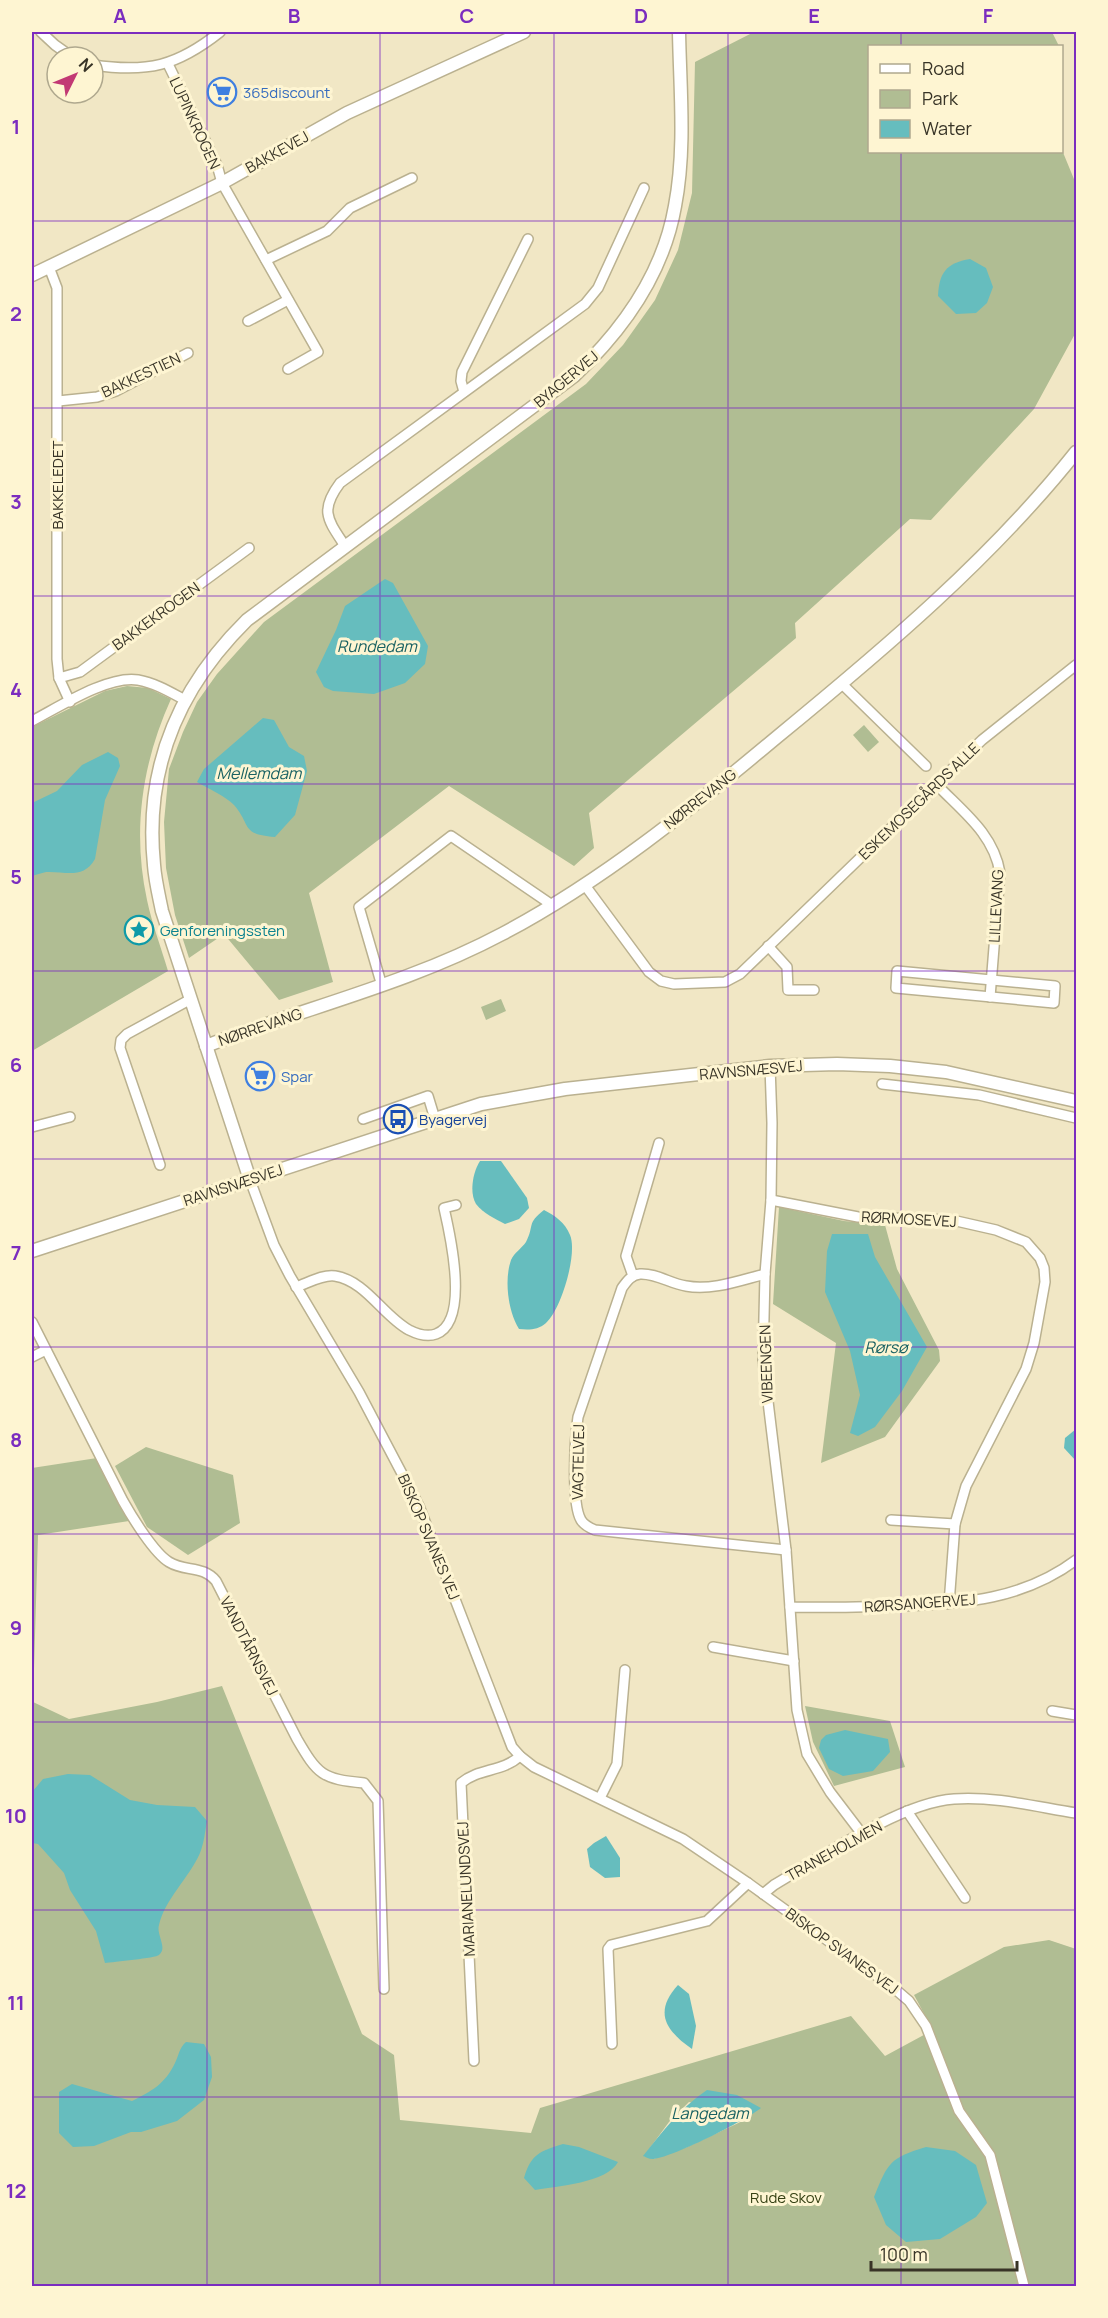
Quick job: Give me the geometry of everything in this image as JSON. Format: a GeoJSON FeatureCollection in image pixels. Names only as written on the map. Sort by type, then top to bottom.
{"type":"FeatureCollection","features":[{"type":"Feature","properties":{"kind":"street"},"geometry":{"type":"LineString","coordinates":[[41,32],[55,45]]}},
{"type":"Feature","properties":{"kind":"street"},"geometry":{"type":"LineString","coordinates":[[105,66],[141,68],[168,64],[196,51],[220,32]]}},
{"type":"Feature","properties":{"kind":"street","name":"BAKKEVEJ"},"geometry":{"type":"LineString","coordinates":[[32,275],[222,183],[347,113],[524,32]]}},
{"type":"Feature","properties":{"kind":"street","name":"BYAGERVEJ"},"geometry":{"type":"LineString","coordinates":[[250,1180],[162,910],[154,866],[155,796],[160,766],[170,734],[185,700],[204,668],[223,643],[247,620],[574,376],[618,331],[651,278],[665,245],[675,207],[680,163],[679,32]]}},
{"type":"Feature","properties":{"kind":"street","name":"LUPINKROGEN"},"geometry":{"type":"LineString","coordinates":[[168,64],[217,165],[222,183],[318,351],[288,369]]}},
{"type":"Feature","properties":{"kind":"street"},"geometry":{"type":"LineString","coordinates":[[266,260],[327,231],[350,208],[412,178]]}},
{"type":"Feature","properties":{"kind":"street"},"geometry":{"type":"LineString","coordinates":[[345,546],[328,520],[331,495],[339,483],[585,304],[598,288],[644,188]]}},
{"type":"Feature","properties":{"kind":"street"},"geometry":{"type":"LineString","coordinates":[[464,392],[461,381],[462,372],[528,239]]}},
{"type":"Feature","properties":{"kind":"street","name":"BAKKELEDET"},"geometry":{"type":"LineString","coordinates":[[49,267],[57,288],[57,659],[59,678],[70,702]]}},
{"type":"Feature","properties":{"kind":"street"},"geometry":{"type":"LineString","coordinates":[[248,321],[288,300]]}},
{"type":"Feature","properties":{"kind":"street","name":"BAKKESTIEN"},"geometry":{"type":"LineString","coordinates":[[58,401],[116,391],[188,353]]}},
{"type":"Feature","properties":{"kind":"street","name":"NØRREVANG"},"geometry":{"type":"LineString","coordinates":[[206,1046],[382,986],[454,957],[503,934],[584,884],[662,829],[842,684],[971,566],[1039,496],[1077,452]]}},
{"type":"Feature","properties":{"kind":"street","name":"BAKKEKROGEN"},"geometry":{"type":"LineString","coordinates":[[59,678],[80,672],[249,548]]}},
{"type":"Feature","properties":{"kind":"street","name":"ESKEMOSEGÅRDS ALLE"},"geometry":{"type":"LineString","coordinates":[[584,884],[649,972],[661,981],[674,984],[725,982],[740,974],[982,741],[1077,665]]}},
{"type":"Feature","properties":{"kind":"street"},"geometry":{"type":"LineString","coordinates":[[32,721],[103,686],[120,681],[136,680],[153,684],[185,700]]}},
{"type":"Feature","properties":{"kind":"street"},"geometry":{"type":"LineString","coordinates":[[842,684],[926,766]]}},
{"type":"Feature","properties":{"kind":"street","name":"LILLEVANG"},"geometry":{"type":"LineString","coordinates":[[936,784],[985,834],[998,859],[1000,873],[990,997]]}},
{"type":"Feature","properties":{"kind":"street"},"geometry":{"type":"LineString","coordinates":[[382,986],[359,907],[452,836],[552,905]]}},
{"type":"Feature","properties":{"kind":"street"},"geometry":{"type":"LineString","coordinates":[[768,946],[787,967],[788,990],[813,990]]}},
{"type":"Feature","properties":{"kind":"street"},"geometry":{"type":"LineString","coordinates":[[897,971],[991,980],[1055,986],[1054,1003],[896,988],[897,971]]}},
{"type":"Feature","properties":{"kind":"street"},"geometry":{"type":"LineString","coordinates":[[160,1166],[120,1048],[121,1040],[127,1034],[191,999]]}},
{"type":"Feature","properties":{"kind":"street","name":"RAVNSNÆSVEJ"},"geometry":{"type":"LineString","coordinates":[[32,1251],[481,1104],[565,1089],[770,1066],[837,1064],[946,1072],[1073,1100],[1065,1116]]}},
{"type":"Feature","properties":{"kind":"street","name":"VIBEENGEN"},"geometry":{"type":"LineString","coordinates":[[770,1066],[771,1200],[765,1274],[763,1360],[786,1550],[797,1710],[807,1754],[826,1785],[862,1834]]}},
{"type":"Feature","properties":{"kind":"street"},"geometry":{"type":"LineString","coordinates":[[882,1084],[979,1095],[1077,1118]]}},
{"type":"Feature","properties":{"kind":"street"},"geometry":{"type":"LineString","coordinates":[[363,1119],[428,1096],[435,1119]]}},
{"type":"Feature","properties":{"kind":"street"},"geometry":{"type":"LineString","coordinates":[[32,1127],[70,1117]]}},
{"type":"Feature","properties":{"kind":"street"},"geometry":{"type":"LineString","coordinates":[[659,1143],[626,1256],[633,1276],[647,1275],[701,1288],[765,1274]]}},
{"type":"Feature","properties":{"kind":"street","name":"BISKOP SVANES VEJ"},"geometry":{"type":"LineString","coordinates":[[250,1180],[274,1245],[296,1287],[359,1392],[419,1506],[512,1747],[534,1767],[683,1839],[898,1991],[926,2026],[959,2111],[990,2155],[1024,2286]]}},
{"type":"Feature","properties":{"kind":"street","name":"RØRMOSEVEJ"},"geometry":{"type":"LineString","coordinates":[[771,1200],[858,1216],[952,1220],[996,1230],[1026,1242],[1040,1258],[1044,1268],[1045,1282],[1034,1343],[1026,1369],[966,1486],[955,1524],[949,1604]]}},
{"type":"Feature","properties":{"kind":"street"},"geometry":{"type":"LineString","coordinates":[[296,1287],[327,1276],[347,1280],[358,1286],[408,1330],[422,1335],[434,1335],[448,1324],[455,1300],[455,1268],[444,1208],[456,1204]]}},
{"type":"Feature","properties":{"kind":"street","name":"VAGTELVEJ"},"geometry":{"type":"LineString","coordinates":[[633,1276],[622,1288],[578,1417],[575,1438],[577,1511],[581,1520],[584,1525],[595,1530],[786,1550]]}},
{"type":"Feature","properties":{"kind":"street","name":"VANDTÅRNSVEJ"},"geometry":{"type":"LineString","coordinates":[[32,1322],[135,1521],[168,1562],[203,1570],[216,1581],[312,1764],[324,1775],[336,1780],[364,1782],[378,1802],[384,1989]]}},
{"type":"Feature","properties":{"kind":"street"},"geometry":{"type":"LineString","coordinates":[[32,1357],[46,1350]]}},
{"type":"Feature","properties":{"kind":"street"},"geometry":{"type":"LineString","coordinates":[[891,1520],[955,1524]]}},
{"type":"Feature","properties":{"kind":"street","name":"RØRSANGERVEJ"},"geometry":{"type":"LineString","coordinates":[[790,1607],[841,1608],[949,1604],[996,1598],[1030,1587],[1061,1572],[1077,1560]]}},
{"type":"Feature","properties":{"kind":"street"},"geometry":{"type":"LineString","coordinates":[[713,1647],[794,1661]]}},
{"type":"Feature","properties":{"kind":"street"},"geometry":{"type":"LineString","coordinates":[[600,1798],[617,1764],[625,1670]]}},
{"type":"Feature","properties":{"kind":"street"},"geometry":{"type":"LineString","coordinates":[[1052,1711],[1077,1715]]}},
{"type":"Feature","properties":{"kind":"street","name":"MARIANELUNDSVEJ"},"geometry":{"type":"LineString","coordinates":[[474,2061],[461,1784],[471,1775],[511,1765],[520,1756]]}},
{"type":"Feature","properties":{"kind":"street","name":"TRANEHOLMEN"},"geometry":{"type":"LineString","coordinates":[[763,1894],[774,1885],[862,1834],[907,1811],[951,1799],[972,1798],[1077,1813]]}},
{"type":"Feature","properties":{"kind":"street"},"geometry":{"type":"LineString","coordinates":[[907,1811],[965,1898]]}},
{"type":"Feature","properties":{"kind":"street"},"geometry":{"type":"LineString","coordinates":[[612,2043],[608,1949],[611,1945],[707,1921],[748,1883]]}},
{"type":"Feature","properties":{"kind":"green space"},"geometry":{"type":"Polygon","coordinates":[[[754,32],[1052,32],[1058,45],[868,45],[868,153],[1063,152],[1076,184],[1076,332],[1034,409],[931,520],[910,519],[795,623],[796,638],[589,813],[594,848],[574,866],[449,786],[309,893],[333,982],[279,1000],[224,934],[189,958],[175,915],[166,868],[164,822],[169,769],[197,702],[217,674],[264,622],[586,384],[623,345],[655,300],[678,250],[692,193],[695,62],[754,32]]]}},
{"type":"Feature","properties":{"kind":"green space"},"geometry":{"type":"Polygon","coordinates":[[[127,686],[148,688],[171,699],[153,748],[142,798],[140,823],[140,848],[147,900],[168,971],[32,1051],[32,727],[105,691],[127,686]]]}},
{"type":"Feature","properties":{"kind":"green space"},"geometry":{"type":"Polygon","coordinates":[[[864,725],[879,742],[868,752],[853,735],[864,725]]]}},
{"type":"Feature","properties":{"kind":"green space"},"geometry":{"type":"Polygon","coordinates":[[[501,999],[506,1011],[486,1020],[481,1007],[501,999]]]}},
{"type":"Feature","properties":{"kind":"green space"},"geometry":{"type":"Polygon","coordinates":[[[779,1207],[844,1221],[885,1225],[897,1269],[939,1350],[940,1361],[885,1437],[821,1463],[836,1343],[773,1304],[779,1207]]]}},
{"type":"Feature","properties":{"kind":"green space"},"geometry":{"type":"Polygon","coordinates":[[[146,1447],[233,1475],[240,1523],[188,1555],[147,1527],[115,1466],[146,1447]]]}},
{"type":"Feature","properties":{"kind":"green space","name":"Rude Skov"},"geometry":{"type":"Polygon","coordinates":[[[97,1458],[129,1521],[38,1535],[33,1702],[69,1719],[157,1702],[222,1686],[362,2034],[394,2055],[400,2120],[531,2133],[540,2108],[851,2016],[885,2056],[933,2030],[914,1995],[1004,1947],[1049,1940],[1076,1949],[1076,2286],[32,2286],[32,1468],[97,1458]],[[689,2102],[669,2122],[644,2156],[653,2159],[687,2147],[749,2118],[689,2102]]]}},
{"type":"Feature","properties":{"kind":"green space"},"geometry":{"type":"Polygon","coordinates":[[[805,1706],[890,1721],[905,1767],[834,1786],[813,1742],[805,1706]]]}},
{"type":"Feature","properties":{"kind":"water"},"geometry":{"type":"Polygon","coordinates":[[[970,259],[986,268],[993,287],[987,303],[976,313],[956,314],[938,296],[940,281],[945,270],[950,266],[970,259]]]}},
{"type":"Feature","properties":{"kind":"water","name":"Rundedam"},"geometry":{"type":"Polygon","coordinates":[[[385,579],[393,583],[428,646],[425,664],[405,683],[374,694],[333,691],[324,687],[316,672],[345,606],[385,579]]]}},
{"type":"Feature","properties":{"kind":"water","name":"Mellemdam"},"geometry":{"type":"Polygon","coordinates":[[[263,718],[274,720],[289,747],[304,756],[307,771],[295,815],[275,837],[251,831],[231,802],[197,782],[204,769],[263,718]]]}},
{"type":"Feature","properties":{"kind":"water"},"geometry":{"type":"Polygon","coordinates":[[[108,752],[118,758],[120,766],[105,800],[95,859],[90,866],[79,872],[46,872],[32,876],[32,803],[57,791],[82,765],[108,752]]]}},
{"type":"Feature","properties":{"kind":"water"},"geometry":{"type":"Polygon","coordinates":[[[480,1161],[501,1161],[527,1198],[529,1208],[519,1219],[505,1224],[493,1218],[476,1204],[473,1182],[480,1161]]]}},
{"type":"Feature","properties":{"kind":"water"},"geometry":{"type":"Polygon","coordinates":[[[544,1210],[556,1217],[568,1230],[572,1243],[570,1267],[567,1281],[552,1316],[540,1327],[519,1329],[508,1295],[509,1268],[512,1257],[526,1242],[533,1222],[544,1210]]]}},
{"type":"Feature","properties":{"kind":"water","name":"Rørsø"},"geometry":{"type":"Polygon","coordinates":[[[832,1234],[868,1234],[875,1257],[927,1347],[902,1391],[875,1427],[858,1436],[850,1433],[860,1395],[850,1351],[825,1292],[827,1251],[832,1234]]]}},
{"type":"Feature","properties":{"kind":"water"},"geometry":{"type":"Polygon","coordinates":[[[1076,1429],[1076,1461],[1064,1448],[1065,1438],[1076,1429]]]}},
{"type":"Feature","properties":{"kind":"water"},"geometry":{"type":"Polygon","coordinates":[[[845,1730],[888,1739],[890,1752],[873,1771],[843,1776],[829,1769],[819,1748],[821,1740],[826,1735],[845,1730]]]}},
{"type":"Feature","properties":{"kind":"water"},"geometry":{"type":"Polygon","coordinates":[[[68,1774],[90,1775],[130,1800],[157,1805],[195,1807],[207,1821],[200,1853],[162,1915],[159,1929],[162,1949],[159,1955],[105,1963],[96,1931],[70,1890],[64,1873],[38,1844],[32,1843],[32,1792],[43,1779],[68,1774]]]}},
{"type":"Feature","properties":{"kind":"water"},"geometry":{"type":"Polygon","coordinates":[[[606,1836],[620,1858],[620,1877],[605,1878],[590,1867],[587,1849],[606,1836]]]}},
{"type":"Feature","properties":{"kind":"water"},"geometry":{"type":"Polygon","coordinates":[[[678,1985],[689,1994],[696,2026],[692,2049],[675,2035],[666,2020],[666,2004],[678,1985]]]}},
{"type":"Feature","properties":{"kind":"water"},"geometry":{"type":"Polygon","coordinates":[[[186,2042],[204,2044],[211,2057],[212,2077],[204,2100],[177,2121],[141,2132],[131,2132],[94,2146],[73,2147],[59,2133],[59,2092],[72,2084],[132,2101],[162,2082],[186,2042]]]}},
{"type":"Feature","properties":{"kind":"water","name":"Langedam"},"geometry":{"type":"Polygon","coordinates":[[[707,2090],[737,2095],[761,2108],[725,2129],[675,2153],[652,2159],[643,2156],[680,2112],[707,2090]]]}},
{"type":"Feature","properties":{"kind":"water"},"geometry":{"type":"Polygon","coordinates":[[[563,2144],[579,2147],[618,2162],[612,2169],[593,2179],[535,2190],[524,2178],[533,2159],[548,2149],[563,2144]]]}},
{"type":"Feature","properties":{"kind":"water"},"geometry":{"type":"Polygon","coordinates":[[[926,2147],[955,2151],[976,2165],[987,2203],[976,2217],[940,2239],[906,2242],[886,2225],[874,2197],[887,2169],[897,2158],[926,2147]]]}},
{"type":"Feature","properties":{"kind":"place","name":"365discount"},"geometry":{"type":"Point","coordinates":[222,92]}},
{"type":"Feature","properties":{"kind":"place","name":"Genforeningssten"},"geometry":{"type":"Point","coordinates":[139,930]}},
{"type":"Feature","properties":{"kind":"place","name":"Spar"},"geometry":{"type":"Point","coordinates":[260,1076]}},
{"type":"Feature","properties":{"kind":"place","name":"Byagervej"},"geometry":{"type":"Point","coordinates":[398,1119]}}]}
